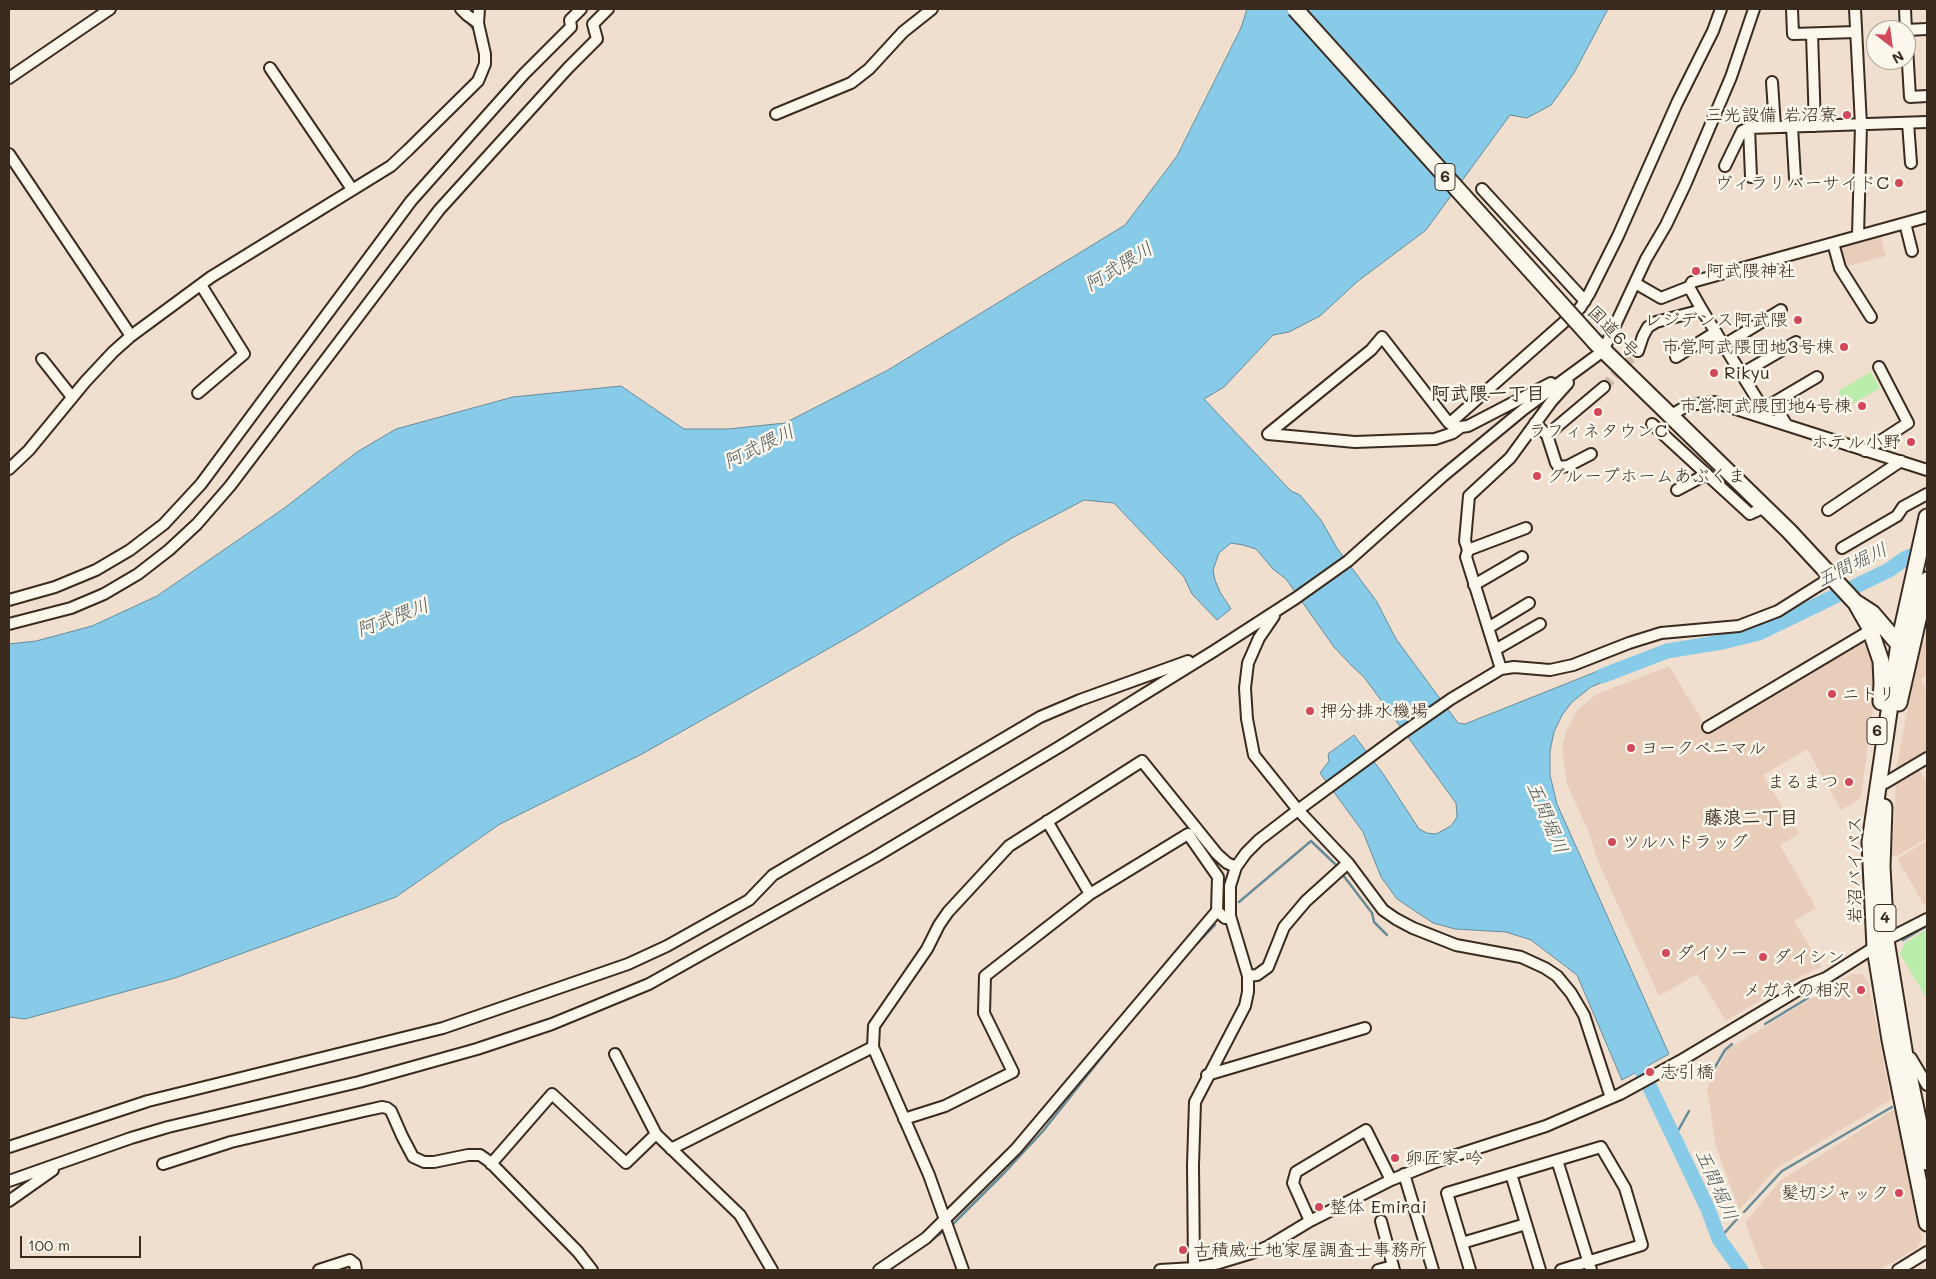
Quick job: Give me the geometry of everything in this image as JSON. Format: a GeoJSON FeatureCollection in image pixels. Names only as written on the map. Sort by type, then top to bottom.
{"type":"FeatureCollection","features":[{"type":"Feature","properties":{"kind":"highway","name":"国道6号"},"geometry":{"type":"LineString","coordinates":[[1295,9],[1600,347],[1765,507],[1855,602],[1872,613],[1899,643],[1906,659],[1906,671]]}},
{"type":"Feature","properties":{"kind":"highway","name":"岩沼バイパス"},"geometry":{"type":"LineString","coordinates":[[1927,517],[1899,643],[1871,833],[1890,1040],[1927,1223]]}},
{"type":"Feature","properties":{"kind":"highway","name":"岩沼バイパス"},"geometry":{"type":"LineString","coordinates":[[1926,588],[1896,714],[1885,783],[1882,830],[1880,944],[1927,1162]]}},
{"type":"Feature","properties":{"kind":"highway","name":"6"},"geometry":{"type":"LineString","coordinates":[[1855,602],[1871,630],[1880,661],[1882,683],[1871,771],[1871,833]]}},
{"type":"Feature","properties":{"kind":"highway"},"geometry":{"type":"LineString","coordinates":[[1872,613],[1885,620],[1895,618],[1907,606]]}},
{"type":"Feature","properties":{"kind":"street"},"geometry":{"type":"LineString","coordinates":[[9,78],[110,9]]}},
{"type":"Feature","properties":{"kind":"street"},"geometry":{"type":"LineString","coordinates":[[461,9],[478,23]]}},
{"type":"Feature","properties":{"kind":"street"},"geometry":{"type":"LineString","coordinates":[[9,469],[30,450],[72,397],[113,352],[132,336],[201,285],[258,247],[391,166],[478,81],[485,64],[485,54],[478,23],[479,9]]}},
{"type":"Feature","properties":{"kind":"street"},"geometry":{"type":"LineString","coordinates":[[9,600],[55,586],[96,570],[130,550],[164,524],[201,484],[411,201],[524,74],[571,26],[570,20],[582,9]]}},
{"type":"Feature","properties":{"kind":"street"},"geometry":{"type":"LineString","coordinates":[[9,624],[71,608],[104,594],[138,574],[169,550],[197,524],[230,486],[439,210],[568,68],[597,39],[593,24],[608,9]]}},
{"type":"Feature","properties":{"kind":"street"},"geometry":{"type":"LineString","coordinates":[[776,114],[851,83],[869,69],[904,32],[932,9]]}},
{"type":"Feature","properties":{"kind":"street"},"geometry":{"type":"LineString","coordinates":[[1450,423],[1580,308],[1585,301],[1618,236],[1676,102],[1713,31],[1721,9]]}},
{"type":"Feature","properties":{"kind":"street"},"geometry":{"type":"LineString","coordinates":[[1501,669],[1466,558],[1468,550],[1465,541],[1468,496],[1510,458],[1551,402],[1600,347],[1685,185],[1730,77],[1754,9]]}},
{"type":"Feature","properties":{"kind":"street"},"geometry":{"type":"LineString","coordinates":[[1792,9],[1793,34],[1856,32]]}},
{"type":"Feature","properties":{"kind":"street"},"geometry":{"type":"LineString","coordinates":[[1855,9],[1861,125],[1858,236]]}},
{"type":"Feature","properties":{"kind":"street"},"geometry":{"type":"LineString","coordinates":[[1812,34],[1815,126]]}},
{"type":"Feature","properties":{"kind":"street"},"geometry":{"type":"LineString","coordinates":[[270,68],[352,189]]}},
{"type":"Feature","properties":{"kind":"street"},"geometry":{"type":"LineString","coordinates":[[1908,70],[1910,97],[1927,96]]}},
{"type":"Feature","properties":{"kind":"street"},"geometry":{"type":"LineString","coordinates":[[1772,82],[1775,128]]}},
{"type":"Feature","properties":{"kind":"street"},"geometry":{"type":"LineString","coordinates":[[1725,166],[1742,131],[1749,128],[1927,122]]}},
{"type":"Feature","properties":{"kind":"street"},"geometry":{"type":"LineString","coordinates":[[1908,123],[1911,163]]}},
{"type":"Feature","properties":{"kind":"street"},"geometry":{"type":"LineString","coordinates":[[1792,127],[1795,178]]}},
{"type":"Feature","properties":{"kind":"street"},"geometry":{"type":"LineString","coordinates":[[1749,128],[1751,177]]}},
{"type":"Feature","properties":{"kind":"street"},"geometry":{"type":"LineString","coordinates":[[9,154],[132,336]]}},
{"type":"Feature","properties":{"kind":"street"},"geometry":{"type":"LineString","coordinates":[[1482,189],[1585,301]]}},
{"type":"Feature","properties":{"kind":"street"},"geometry":{"type":"LineString","coordinates":[[1635,283],[1661,298],[1689,286],[1692,282],[1927,217]]}},
{"type":"Feature","properties":{"kind":"street"},"geometry":{"type":"LineString","coordinates":[[1905,223],[1912,251]]}},
{"type":"Feature","properties":{"kind":"street"},"geometry":{"type":"LineString","coordinates":[[1833,243],[1840,268],[1871,317]]}},
{"type":"Feature","properties":{"kind":"street"},"geometry":{"type":"LineString","coordinates":[[198,393],[244,354],[201,285]]}},
{"type":"Feature","properties":{"kind":"street"},"geometry":{"type":"LineString","coordinates":[[1689,286],[1765,412],[1776,408]]}},
{"type":"Feature","properties":{"kind":"street"},"geometry":{"type":"LineString","coordinates":[[1638,351],[1648,327],[1656,322],[1702,310]]}},
{"type":"Feature","properties":{"kind":"street"},"geometry":{"type":"LineString","coordinates":[[1724,345],[1781,310]]}},
{"type":"Feature","properties":{"kind":"street"},"geometry":{"type":"LineString","coordinates":[[1676,357],[1716,332]]}},
{"type":"Feature","properties":{"kind":"street"},"geometry":{"type":"LineString","coordinates":[[1461,427],[1453,434],[1435,439],[1355,442],[1268,434],[1371,350],[1382,337],[1450,423],[1461,427],[1468,426],[1583,367]]}},
{"type":"Feature","properties":{"kind":"street"},"geometry":{"type":"LineString","coordinates":[[1741,374],[1796,342]]}},
{"type":"Feature","properties":{"kind":"street"},"geometry":{"type":"LineString","coordinates":[[42,359],[72,397]]}},
{"type":"Feature","properties":{"kind":"street"},"geometry":{"type":"LineString","coordinates":[[9,1181],[168,1127],[351,1084],[477,1049],[552,1024],[650,984],[875,857],[1059,747],[1277,611],[1348,561],[1443,476],[1524,408],[1583,367]]}},
{"type":"Feature","properties":{"kind":"street"},"geometry":{"type":"LineString","coordinates":[[1865,451],[1908,422],[1879,367]]}},
{"type":"Feature","properties":{"kind":"street"},"geometry":{"type":"LineString","coordinates":[[1786,424],[1773,403],[1817,377]]}},
{"type":"Feature","properties":{"kind":"street"},"geometry":{"type":"LineString","coordinates":[[1547,435],[1604,387]]}},
{"type":"Feature","properties":{"kind":"street"},"geometry":{"type":"LineString","coordinates":[[1670,416],[1688,405],[1714,402],[1927,470]]}},
{"type":"Feature","properties":{"kind":"street"},"geometry":{"type":"LineString","coordinates":[[1535,423],[1547,435],[1559,467],[1568,466],[1591,454]]}},
{"type":"Feature","properties":{"kind":"street"},"geometry":{"type":"LineString","coordinates":[[1652,424],[1750,514],[1765,507]]}},
{"type":"Feature","properties":{"kind":"street"},"geometry":{"type":"LineString","coordinates":[[1828,510],[1901,461]]}},
{"type":"Feature","properties":{"kind":"street"},"geometry":{"type":"LineString","coordinates":[[1677,490],[1707,474]]}},
{"type":"Feature","properties":{"kind":"street"},"geometry":{"type":"LineString","coordinates":[[1842,548],[1897,516],[1903,507],[1927,494]]}},
{"type":"Feature","properties":{"kind":"street"},"geometry":{"type":"LineString","coordinates":[[1468,550],[1526,528]]}},
{"type":"Feature","properties":{"kind":"street"},"geometry":{"type":"LineString","coordinates":[[1474,585],[1522,557]]}},
{"type":"Feature","properties":{"kind":"street"},"geometry":{"type":"LineString","coordinates":[[1194,1268],[1193,1165],[1195,1102],[1245,1006],[1248,976],[1230,916],[1230,886],[1236,866],[1260,840],[1300,808],[1401,734],[1451,699],[1501,669],[1514,667],[1550,670],[1573,666],[1629,643],[1661,633],[1739,626],[1778,611],[1835,580]]}},
{"type":"Feature","properties":{"kind":"street"},"geometry":{"type":"LineString","coordinates":[[1488,628],[1529,603]]}},
{"type":"Feature","properties":{"kind":"street"},"geometry":{"type":"LineString","coordinates":[[1277,611],[1259,638],[1248,663],[1245,688],[1247,719],[1254,756],[1348,863],[1383,910],[1413,928],[1456,945],[1521,956],[1557,976],[1571,993],[1584,1015],[1616,1096]]}},
{"type":"Feature","properties":{"kind":"street"},"geometry":{"type":"LineString","coordinates":[[1495,650],[1540,624]]}},
{"type":"Feature","properties":{"kind":"street"},"geometry":{"type":"LineString","coordinates":[[1708,726],[1871,630]]}},
{"type":"Feature","properties":{"kind":"street"},"geometry":{"type":"LineString","coordinates":[[9,1148],[148,1101],[443,1028],[628,964],[667,946],[749,900],[773,875],[1040,717],[1080,700],[1214,651]]}},
{"type":"Feature","properties":{"kind":"street"},"geometry":{"type":"LineString","coordinates":[[1885,783],[1927,758]]}},
{"type":"Feature","properties":{"kind":"street"},"geometry":{"type":"LineString","coordinates":[[963,1270],[929,1175],[873,1047],[874,1026],[927,948],[948,912],[1009,846],[1142,761],[1217,854],[1236,866]]}},
{"type":"Feature","properties":{"kind":"street"},"geometry":{"type":"LineString","coordinates":[[1047,821],[1090,894]]}},
{"type":"Feature","properties":{"kind":"street"},"geometry":{"type":"LineString","coordinates":[[879,1270],[926,1238],[1016,1150],[1217,911],[1218,877],[1188,834],[1090,894],[985,976],[984,1013],[1014,1072],[945,1106],[904,1119]]}},
{"type":"Feature","properties":{"kind":"street"},"geometry":{"type":"LineString","coordinates":[[1248,976],[1257,975],[1268,967],[1284,927],[1306,901],[1348,863]]}},
{"type":"Feature","properties":{"kind":"street"},"geometry":{"type":"LineString","coordinates":[[1217,911],[1225,918],[1230,916]]}},
{"type":"Feature","properties":{"kind":"street"},"geometry":{"type":"LineString","coordinates":[[1160,1270],[1194,1268],[1252,1253],[1267,1247],[1310,1221],[1404,1174],[1438,1160],[1546,1126],[1616,1096],[1805,986],[1826,978],[1880,944],[1927,919]]}},
{"type":"Feature","properties":{"kind":"street"},"geometry":{"type":"LineString","coordinates":[[1208,1076],[1364,1028]]}},
{"type":"Feature","properties":{"kind":"street"},"geometry":{"type":"LineString","coordinates":[[671,1149],[873,1047]]}},
{"type":"Feature","properties":{"kind":"street"},"geometry":{"type":"LineString","coordinates":[[615,1054],[656,1134],[740,1214],[772,1270]]}},
{"type":"Feature","properties":{"kind":"street"},"geometry":{"type":"LineString","coordinates":[[1905,1056],[1911,1058],[1927,1085]]}},
{"type":"Feature","properties":{"kind":"street"},"geometry":{"type":"LineString","coordinates":[[492,1164],[552,1094],[626,1162],[656,1134]]}},
{"type":"Feature","properties":{"kind":"street"},"geometry":{"type":"LineString","coordinates":[[163,1164],[231,1142],[382,1107],[387,1108],[391,1112],[413,1157],[424,1162],[434,1162],[468,1155],[480,1156],[492,1164],[578,1252],[592,1270]]}},
{"type":"Feature","properties":{"kind":"street"},"geometry":{"type":"LineString","coordinates":[[1310,1221],[1293,1183],[1296,1172],[1366,1130],[1391,1180]]}},
{"type":"Feature","properties":{"kind":"street"},"geometry":{"type":"LineString","coordinates":[[1470,1270],[1446,1193],[1601,1147],[1625,1188],[1642,1245],[1590,1266],[1561,1270]]}},
{"type":"Feature","properties":{"kind":"street"},"geometry":{"type":"LineString","coordinates":[[9,1200],[71,1160]]}},
{"type":"Feature","properties":{"kind":"street"},"geometry":{"type":"LineString","coordinates":[[1556,1160],[1590,1266]]}},
{"type":"Feature","properties":{"kind":"street"},"geometry":{"type":"LineString","coordinates":[[1404,1174],[1433,1270]]}},
{"type":"Feature","properties":{"kind":"street"},"geometry":{"type":"LineString","coordinates":[[1511,1174],[1540,1270]]}},
{"type":"Feature","properties":{"kind":"street"},"geometry":{"type":"LineString","coordinates":[[1378,1270],[1394,1268],[1381,1221]]}},
{"type":"Feature","properties":{"kind":"street"},"geometry":{"type":"LineString","coordinates":[[1462,1243],[1526,1224]]}},
{"type":"Feature","properties":{"kind":"street"},"geometry":{"type":"LineString","coordinates":[[1898,1270],[1927,1252]]}},
{"type":"Feature","properties":{"kind":"street"},"geometry":{"type":"LineString","coordinates":[[319,1270],[350,1260],[355,1264],[356,1270]]}},
{"type":"Feature","properties":{"kind":"shaded area"},"geometry":{"type":"Polygon","coordinates":[[[1880,234],[1886,256],[1841,268],[1835,246],[1880,234]]]}},
{"type":"Feature","properties":{"kind":"shaded area"},"geometry":{"type":"Polygon","coordinates":[[[1927,621],[1927,675],[1920,679],[1927,691],[1927,756],[1895,775],[1920,644],[1924,641],[1927,621]]]}},
{"type":"Feature","properties":{"kind":"shaded area"},"geometry":{"type":"Polygon","coordinates":[[[1863,642],[1871,652],[1876,684],[1861,798],[1841,810],[1807,749],[1763,775],[1799,834],[1780,845],[1816,908],[1794,921],[1822,967],[1801,976],[1726,1021],[1697,974],[1659,996],[1597,859],[1589,833],[1567,784],[1562,748],[1566,731],[1577,710],[1597,694],[1669,666],[1709,732],[1863,642]]]}},
{"type":"Feature","properties":{"kind":"shaded area"},"geometry":{"type":"Polygon","coordinates":[[[1918,768],[1927,783],[1927,838],[1897,856],[1892,856],[1896,781],[1918,768]]]}},
{"type":"Feature","properties":{"kind":"shaded area"},"geometry":{"type":"Polygon","coordinates":[[[1927,841],[1927,909],[1897,859],[1927,841]]]}},
{"type":"Feature","properties":{"kind":"shaded area"},"geometry":{"type":"Polygon","coordinates":[[[1852,974],[1862,974],[1868,982],[1891,1100],[1777,1168],[1739,1210],[1716,1147],[1707,1089],[1728,1049],[1852,974]]]}},
{"type":"Feature","properties":{"kind":"shaded area"},"geometry":{"type":"Polygon","coordinates":[[[1896,1108],[1922,1239],[1917,1248],[1879,1270],[1763,1270],[1745,1222],[1781,1180],[1896,1108]]]}},
{"type":"Feature","properties":{"kind":"green space"},"geometry":{"type":"Polygon","coordinates":[[[1871,372],[1880,388],[1847,407],[1838,391],[1871,372]]]}},
{"type":"Feature","properties":{"kind":"green space"},"geometry":{"type":"Polygon","coordinates":[[[1927,929],[1927,999],[1900,954],[1905,943],[1927,929]]]}},
{"type":"Feature","properties":{"kind":"water","name":"阿武隈川"},"geometry":{"type":"Polygon","coordinates":[[[1247,9],[1608,9],[1574,73],[1551,105],[1527,118],[1510,115],[1426,230],[1358,281],[1320,316],[1289,332],[1273,335],[1224,387],[1204,399],[1291,491],[1300,495],[1321,520],[1337,548],[1377,602],[1396,639],[1458,723],[1465,724],[1618,663],[1622,674],[1591,687],[1572,702],[1562,715],[1554,732],[1550,751],[1550,775],[1557,804],[1669,1054],[1622,1080],[1577,975],[1531,940],[1506,932],[1455,929],[1433,923],[1397,899],[1381,877],[1363,832],[1320,773],[1329,761],[1328,754],[1354,735],[1384,775],[1419,829],[1427,833],[1436,834],[1451,826],[1457,817],[1456,803],[1364,677],[1334,647],[1286,579],[1273,569],[1256,549],[1231,543],[1219,553],[1213,570],[1215,580],[1231,609],[1217,620],[1192,594],[1184,577],[1114,503],[1084,500],[1012,538],[856,633],[642,754],[500,824],[396,897],[175,978],[25,1019],[9,1017],[9,644],[36,641],[92,626],[157,596],[283,509],[357,452],[396,429],[513,397],[621,386],[684,429],[728,429],[785,423],[888,370],[1125,225],[1177,156],[1241,28],[1247,9]]]}},
{"type":"Feature","properties":{"kind":"waterway"},"geometry":{"type":"LineString","coordinates":[[465,19],[474,30],[477,39]]}},
{"type":"Feature","properties":{"kind":"waterway"},"geometry":{"type":"LineString","coordinates":[[439,113],[475,76],[477,71]]}},
{"type":"Feature","properties":{"kind":"waterway"},"geometry":{"type":"LineString","coordinates":[[352,183],[392,159]]}},
{"type":"Feature","properties":{"kind":"waterway"},"geometry":{"type":"LineString","coordinates":[[223,264],[345,188]]}},
{"type":"Feature","properties":{"kind":"waterway","name":"五間堀川"},"geometry":{"type":"LineString","coordinates":[[1602,676],[1667,651],[1722,642],[1759,633],[1889,570],[1906,558],[1927,550]]}},
{"type":"Feature","properties":{"kind":"waterway"},"geometry":{"type":"LineString","coordinates":[[1239,902],[1311,841],[1336,865]]}},
{"type":"Feature","properties":{"kind":"waterway"},"geometry":{"type":"LineString","coordinates":[[1343,875],[1372,913],[1374,922],[1387,935]]}},
{"type":"Feature","properties":{"kind":"waterway"},"geometry":{"type":"LineString","coordinates":[[1188,953],[1215,925]]}},
{"type":"Feature","properties":{"kind":"waterway"},"geometry":{"type":"LineString","coordinates":[[1903,940],[1927,926]]}},
{"type":"Feature","properties":{"kind":"waterway"},"geometry":{"type":"LineString","coordinates":[[1765,1024],[1808,998]]}},
{"type":"Feature","properties":{"kind":"waterway"},"geometry":{"type":"LineString","coordinates":[[953,1224],[1043,1131],[1136,1014]]}},
{"type":"Feature","properties":{"kind":"waterway"},"geometry":{"type":"LineString","coordinates":[[1708,1079],[1725,1050],[1732,1044]]}},
{"type":"Feature","properties":{"kind":"waterway","name":"五間堀川"},"geometry":{"type":"LineString","coordinates":[[1633,1052],[1708,1209],[1719,1239],[1741,1270]]}},
{"type":"Feature","properties":{"kind":"waterway"},"geometry":{"type":"LineString","coordinates":[[1744,1212],[1782,1171],[1892,1107]]}},
{"type":"Feature","properties":{"kind":"waterway"},"geometry":{"type":"LineString","coordinates":[[1674,1138],[1689,1111]]}},
{"type":"Feature","properties":{"kind":"waterway"},"geometry":{"type":"LineString","coordinates":[[1719,1239],[1737,1219]]}},
{"type":"Feature","properties":{"kind":"waterway"},"geometry":{"type":"LineString","coordinates":[[889,1270],[943,1232]]}},
{"type":"Feature","properties":{"kind":"tunnel"},"geometry":{"type":"LineString","coordinates":[[1604,387],[1638,351]]}},
{"type":"Feature","properties":{"kind":"place","name":"三光設備 岩沼寮"},"geometry":{"type":"Point","coordinates":[1847,115]}},
{"type":"Feature","properties":{"kind":"place","name":"ヴィラリバーサイドC"},"geometry":{"type":"Point","coordinates":[1899,183]}},
{"type":"Feature","properties":{"kind":"place","name":"阿武隈神社"},"geometry":{"type":"Point","coordinates":[1696,271]}},
{"type":"Feature","properties":{"kind":"place","name":"レジデンス阿武隈"},"geometry":{"type":"Point","coordinates":[1798,320]}},
{"type":"Feature","properties":{"kind":"place","name":"市営阿武隈団地3号棟"},"geometry":{"type":"Point","coordinates":[1844,347]}},
{"type":"Feature","properties":{"kind":"place","name":"Rikyu"},"geometry":{"type":"Point","coordinates":[1714,373]}},
{"type":"Feature","properties":{"kind":"place","name":"市営阿武隈団地4号棟"},"geometry":{"type":"Point","coordinates":[1862,406]}},
{"type":"Feature","properties":{"kind":"place","name":"ラフィネタウンC"},"geometry":{"type":"Point","coordinates":[1598,412]}},
{"type":"Feature","properties":{"kind":"place","name":"ホテル小野"},"geometry":{"type":"Point","coordinates":[1911,442]}},
{"type":"Feature","properties":{"kind":"place","name":"グループホームあぶくま"},"geometry":{"type":"Point","coordinates":[1537,476]}},
{"type":"Feature","properties":{"kind":"place","name":"ニトリ"},"geometry":{"type":"Point","coordinates":[1832,694]}},
{"type":"Feature","properties":{"kind":"place","name":"押分排水機場"},"geometry":{"type":"Point","coordinates":[1310,711]}},
{"type":"Feature","properties":{"kind":"place","name":"ヨークベニマル"},"geometry":{"type":"Point","coordinates":[1631,748]}},
{"type":"Feature","properties":{"kind":"place","name":"まるまつ"},"geometry":{"type":"Point","coordinates":[1849,782]}},
{"type":"Feature","properties":{"kind":"place","name":"ツルハドラッグ"},"geometry":{"type":"Point","coordinates":[1612,842]}},
{"type":"Feature","properties":{"kind":"place","name":"ダイソー"},"geometry":{"type":"Point","coordinates":[1666,953]}},
{"type":"Feature","properties":{"kind":"place","name":"ダイシン"},"geometry":{"type":"Point","coordinates":[1763,957]}},
{"type":"Feature","properties":{"kind":"place","name":"メガネの相沢"},"geometry":{"type":"Point","coordinates":[1861,990]}},
{"type":"Feature","properties":{"kind":"place","name":"志引橋"},"geometry":{"type":"Point","coordinates":[1650,1072]}},
{"type":"Feature","properties":{"kind":"place","name":"卵匠家 吟"},"geometry":{"type":"Point","coordinates":[1395,1158]}},
{"type":"Feature","properties":{"kind":"place","name":"髪切ジャック"},"geometry":{"type":"Point","coordinates":[1899,1193]}},
{"type":"Feature","properties":{"kind":"place","name":"整体 Emirai"},"geometry":{"type":"Point","coordinates":[1319,1207]}},
{"type":"Feature","properties":{"kind":"place","name":"古積威土地家屋調査士事務所"},"geometry":{"type":"Point","coordinates":[1183,1250]}},
{"type":"Feature","properties":{"kind":"district","name":"阿武隈一丁目"},"geometry":{"type":"Point","coordinates":[1488,394]}},
{"type":"Feature","properties":{"kind":"district","name":"藤浪二丁目"},"geometry":{"type":"Point","coordinates":[1751,818]}}]}
